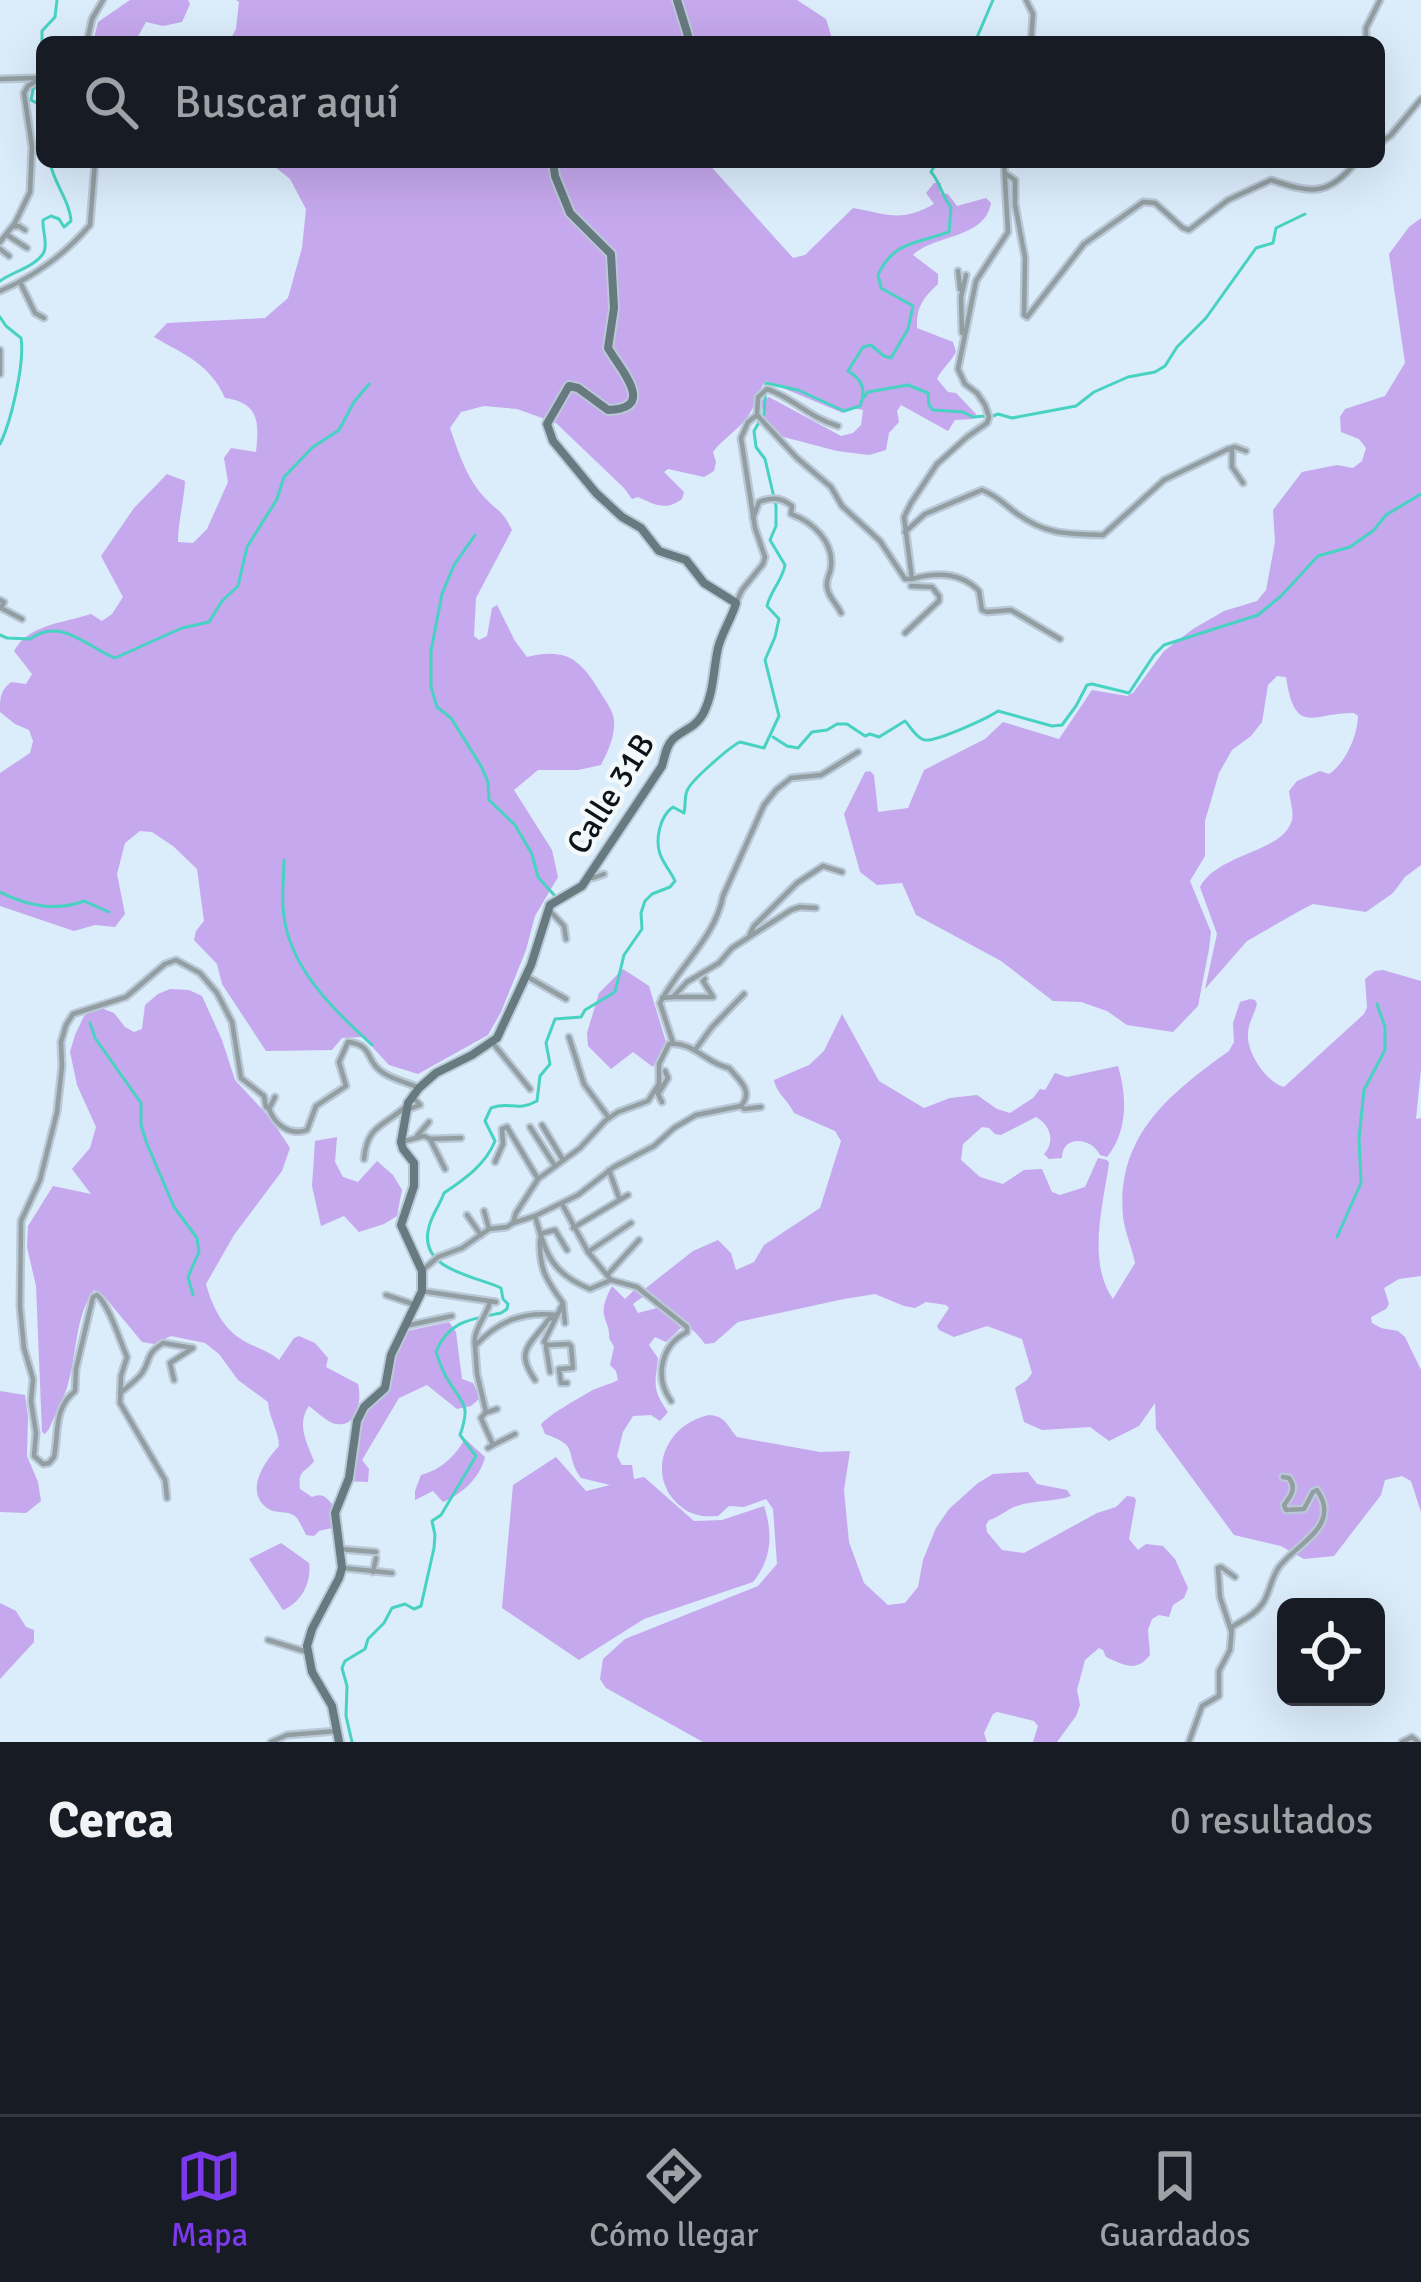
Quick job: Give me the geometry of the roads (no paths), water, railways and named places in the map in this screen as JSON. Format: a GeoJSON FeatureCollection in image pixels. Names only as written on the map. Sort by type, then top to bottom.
{"type":"FeatureCollection","features":[{"type":"Feature","properties":{"kind":"street"},"geometry":{"type":"LineString","coordinates":[[88,36],[103,0]]}},
{"type":"Feature","properties":{"kind":"street"},"geometry":{"type":"LineString","coordinates":[[676,0],[688,36]]}},
{"type":"Feature","properties":{"kind":"street"},"geometry":{"type":"LineString","coordinates":[[1026,0],[1033,14],[1031,36]]}},
{"type":"Feature","properties":{"kind":"street"},"geometry":{"type":"LineString","coordinates":[[1366,36],[1380,0]]}},
{"type":"Feature","properties":{"kind":"street"},"geometry":{"type":"LineString","coordinates":[[0,79],[36,79]]}},
{"type":"Feature","properties":{"kind":"street"},"geometry":{"type":"LineString","coordinates":[[9,256],[0,246],[17,224],[29,192],[32,147],[24,93],[36,82]]}},
{"type":"Feature","properties":{"kind":"street"},"geometry":{"type":"LineString","coordinates":[[1385,140],[1421,99]]}},
{"type":"Feature","properties":{"kind":"street"},"geometry":{"type":"LineString","coordinates":[[0,291],[20,283],[90,225],[95,168]]}},
{"type":"Feature","properties":{"kind":"street"},"geometry":{"type":"LineString","coordinates":[[554,168],[570,213],[611,254],[614,308],[608,348],[634,394],[624,408],[608,410],[569,386],[548,424],[553,441],[596,493],[641,528],[658,551],[686,560],[704,583],[736,602]]}},
{"type":"Feature","properties":{"kind":"street"},"geometry":{"type":"LineString","coordinates":[[962,339],[976,281],[1008,232],[1005,168]]}},
{"type":"Feature","properties":{"kind":"street"},"geometry":{"type":"LineString","coordinates":[[997,175],[1015,180],[1027,317],[1084,244],[1143,202],[1155,203],[1189,230],[1228,200],[1271,180],[1310,192],[1339,182],[1350,168]]}},
{"type":"Feature","properties":{"kind":"street"},"geometry":{"type":"LineString","coordinates":[[17,224],[25,230]]}},
{"type":"Feature","properties":{"kind":"street"},"geometry":{"type":"LineString","coordinates":[[6,234],[27,248]]}},
{"type":"Feature","properties":{"kind":"street"},"geometry":{"type":"LineString","coordinates":[[912,583],[904,517],[930,474],[989,417],[983,401],[964,384],[959,372],[958,271]]}},
{"type":"Feature","properties":{"kind":"street"},"geometry":{"type":"LineString","coordinates":[[961,297],[966,275]]}},
{"type":"Feature","properties":{"kind":"street"},"geometry":{"type":"LineString","coordinates":[[20,283],[35,313],[44,318]]}},
{"type":"Feature","properties":{"kind":"street"},"geometry":{"type":"LineString","coordinates":[[969,286],[972,297]]}},
{"type":"Feature","properties":{"kind":"street"},"geometry":{"type":"LineString","coordinates":[[0,350],[0,374]]}},
{"type":"Feature","properties":{"kind":"street","name":"Calle 31B"},"geometry":{"type":"LineString","coordinates":[[548,909],[589,877],[662,766],[668,746],[699,721],[707,705],[718,650],[736,602],[765,559],[753,518],[741,438],[748,422],[759,417],[758,397],[765,390],[778,393],[818,420],[838,426]]}},
{"type":"Feature","properties":{"kind":"street"},"geometry":{"type":"LineString","coordinates":[[759,417],[880,541],[904,579],[932,587],[939,596],[905,633]]}},
{"type":"Feature","properties":{"kind":"street"},"geometry":{"type":"LineString","coordinates":[[905,532],[925,514],[982,490],[1052,532],[1103,535],[1164,480],[1228,449],[1246,451]]}},
{"type":"Feature","properties":{"kind":"street"},"geometry":{"type":"LineString","coordinates":[[1228,449],[1232,467],[1243,483]]}},
{"type":"Feature","properties":{"kind":"street"},"geometry":{"type":"LineString","coordinates":[[753,518],[759,502],[771,499],[792,506],[791,514],[806,521],[828,544],[831,566],[826,584],[841,613]]}},
{"type":"Feature","properties":{"kind":"street"},"geometry":{"type":"LineString","coordinates":[[912,583],[935,573],[968,581],[979,590],[982,610],[1012,610],[1060,639]]}},
{"type":"Feature","properties":{"kind":"street"},"geometry":{"type":"LineString","coordinates":[[0,600],[4,602],[1,608],[22,619]]}},
{"type":"Feature","properties":{"kind":"street"},"geometry":{"type":"LineString","coordinates":[[741,1106],[745,1085],[729,1067],[717,1066],[673,1042],[660,1011],[662,998],[692,961],[721,908],[764,805],[776,790],[791,778],[821,775],[859,752]]}},
{"type":"Feature","properties":{"kind":"street"},"geometry":{"type":"LineString","coordinates":[[748,936],[797,883],[823,866],[842,872]]}},
{"type":"Feature","properties":{"kind":"street"},"geometry":{"type":"LineString","coordinates":[[589,877],[604,874]]}},
{"type":"Feature","properties":{"kind":"street"},"geometry":{"type":"LineString","coordinates":[[674,997],[748,936],[791,910],[816,908]]}},
{"type":"Feature","properties":{"kind":"street"},"geometry":{"type":"LineString","coordinates":[[364,1160],[368,1137],[375,1128],[436,1073],[498,1036],[526,976],[548,909],[564,926],[566,939]]}},
{"type":"Feature","properties":{"kind":"street"},"geometry":{"type":"LineString","coordinates":[[166,1498],[164,1480],[121,1408],[127,1357],[107,1304],[97,1295],[76,1369],[75,1391],[60,1412],[54,1457],[49,1463],[34,1456],[33,1379],[23,1348],[20,1306],[21,1221],[40,1180],[57,1112],[66,1025],[74,1014],[126,997],[165,964],[176,961],[200,974],[217,993],[232,1022],[241,1078],[264,1096],[271,1115],[284,1129],[307,1130],[316,1106],[344,1088],[339,1062],[348,1042],[360,1043],[378,1070],[411,1100]]}},
{"type":"Feature","properties":{"kind":"street"},"geometry":{"type":"LineString","coordinates":[[526,976],[566,999]]}},
{"type":"Feature","properties":{"kind":"street"},"geometry":{"type":"LineString","coordinates":[[662,998],[713,998],[705,979]]}},
{"type":"Feature","properties":{"kind":"street"},"geometry":{"type":"LineString","coordinates":[[695,1050],[744,994]]}},
{"type":"Feature","properties":{"kind":"street"},"geometry":{"type":"LineString","coordinates":[[569,1037],[584,1084],[609,1118]]}},
{"type":"Feature","properties":{"kind":"street"},"geometry":{"type":"LineString","coordinates":[[492,1042],[530,1089]]}},
{"type":"Feature","properties":{"kind":"street"},"geometry":{"type":"LineString","coordinates":[[514,1223],[538,1179],[580,1148],[609,1118],[652,1096],[661,1078],[658,1064],[673,1042]]}},
{"type":"Feature","properties":{"kind":"street"},"geometry":{"type":"LineString","coordinates":[[662,1102],[658,1094],[668,1078],[665,1071]]}},
{"type":"Feature","properties":{"kind":"street"},"geometry":{"type":"LineString","coordinates":[[269,1109],[274,1097]]}},
{"type":"Feature","properties":{"kind":"street"},"geometry":{"type":"LineString","coordinates":[[339,1742],[332,1706],[312,1672],[307,1652],[312,1629],[342,1568],[334,1513],[349,1478],[356,1421],[386,1388],[391,1355],[422,1291],[422,1271],[401,1225],[414,1186],[414,1163],[401,1142],[411,1100]]}},
{"type":"Feature","properties":{"kind":"street"},"geometry":{"type":"LineString","coordinates":[[422,1271],[435,1258],[461,1249],[489,1229],[508,1227],[578,1195],[696,1115],[761,1107]]}},
{"type":"Feature","properties":{"kind":"street"},"geometry":{"type":"LineString","coordinates":[[414,1138],[429,1122]]}},
{"type":"Feature","properties":{"kind":"street"},"geometry":{"type":"LineString","coordinates":[[542,1125],[563,1160]]}},
{"type":"Feature","properties":{"kind":"street"},"geometry":{"type":"LineString","coordinates":[[495,1162],[505,1126],[538,1179]]}},
{"type":"Feature","properties":{"kind":"street"},"geometry":{"type":"LineString","coordinates":[[530,1127],[555,1166]]}},
{"type":"Feature","properties":{"kind":"street"},"geometry":{"type":"LineString","coordinates":[[401,1142],[424,1136],[461,1138]]}},
{"type":"Feature","properties":{"kind":"street"},"geometry":{"type":"LineString","coordinates":[[430,1139],[445,1169]]}},
{"type":"Feature","properties":{"kind":"street"},"geometry":{"type":"LineString","coordinates":[[609,1170],[619,1198]]}},
{"type":"Feature","properties":{"kind":"street"},"geometry":{"type":"LineString","coordinates":[[573,1228],[628,1195]]}},
{"type":"Feature","properties":{"kind":"street"},"geometry":{"type":"LineString","coordinates":[[562,1204],[593,1260],[610,1277],[643,1291],[687,1328],[670,1343],[661,1371],[671,1401]]}},
{"type":"Feature","properties":{"kind":"street"},"geometry":{"type":"LineString","coordinates":[[484,1210],[489,1229]]}},
{"type":"Feature","properties":{"kind":"street"},"geometry":{"type":"LineString","coordinates":[[467,1215],[481,1235]]}},
{"type":"Feature","properties":{"kind":"street"},"geometry":{"type":"LineString","coordinates":[[536,1216],[545,1279],[563,1304],[565,1323]]}},
{"type":"Feature","properties":{"kind":"street"},"geometry":{"type":"LineString","coordinates":[[588,1252],[631,1223]]}},
{"type":"Feature","properties":{"kind":"street"},"geometry":{"type":"LineString","coordinates":[[540,1237],[555,1230],[567,1250]]}},
{"type":"Feature","properties":{"kind":"street"},"geometry":{"type":"LineString","coordinates":[[540,1237],[553,1264],[590,1288],[610,1277],[639,1240]]}},
{"type":"Feature","properties":{"kind":"street"},"geometry":{"type":"LineString","coordinates":[[422,1291],[493,1302],[474,1338],[485,1414]]}},
{"type":"Feature","properties":{"kind":"street"},"geometry":{"type":"LineString","coordinates":[[386,1294],[416,1305]]}},
{"type":"Feature","properties":{"kind":"street"},"geometry":{"type":"LineString","coordinates":[[550,1372],[544,1342],[563,1304]]}},
{"type":"Feature","properties":{"kind":"street"},"geometry":{"type":"LineString","coordinates":[[475,1346],[488,1331],[532,1312],[557,1316]]}},
{"type":"Feature","properties":{"kind":"street"},"geometry":{"type":"LineString","coordinates":[[405,1326],[452,1316]]}},
{"type":"Feature","properties":{"kind":"street"},"geometry":{"type":"LineString","coordinates":[[535,1380],[526,1366],[526,1346],[546,1321],[557,1316]]}},
{"type":"Feature","properties":{"kind":"street"},"geometry":{"type":"LineString","coordinates":[[120,1393],[164,1342],[193,1348],[170,1363],[175,1380]]}},
{"type":"Feature","properties":{"kind":"street"},"geometry":{"type":"LineString","coordinates":[[544,1342],[569,1344],[572,1349],[575,1368],[559,1369]]}},
{"type":"Feature","properties":{"kind":"street"},"geometry":{"type":"LineString","coordinates":[[557,1357],[561,1383],[567,1383]]}},
{"type":"Feature","properties":{"kind":"street"},"geometry":{"type":"LineString","coordinates":[[497,1409],[481,1418],[491,1446],[514,1434]]}},
{"type":"Feature","properties":{"kind":"street"},"geometry":{"type":"LineString","coordinates":[[1231,1630],[1261,1606],[1280,1566],[1304,1545],[1326,1513],[1317,1490],[1304,1509],[1286,1510],[1293,1485],[1283,1477]]}},
{"type":"Feature","properties":{"kind":"street"},"geometry":{"type":"LineString","coordinates":[[339,1549],[376,1555],[373,1572]]}},
{"type":"Feature","properties":{"kind":"street"},"geometry":{"type":"LineString","coordinates":[[342,1568],[392,1573]]}},
{"type":"Feature","properties":{"kind":"street"},"geometry":{"type":"LineString","coordinates":[[1189,1742],[1202,1706],[1219,1696],[1219,1671],[1230,1650],[1231,1630],[1220,1597],[1218,1568],[1235,1577]]}},
{"type":"Feature","properties":{"kind":"street"},"geometry":{"type":"LineString","coordinates":[[268,1640],[307,1652]]}},
{"type":"Feature","properties":{"kind":"street"},"geometry":{"type":"LineString","coordinates":[[271,1742],[287,1735],[337,1731]]}},
{"type":"Feature","properties":{"kind":"street"},"geometry":{"type":"LineString","coordinates":[[1402,1742],[1412,1737],[1418,1742]]}},
{"type":"Feature","properties":{"kind":"waterway"},"geometry":{"type":"LineString","coordinates":[[42,36],[55,17],[57,0]]}},
{"type":"Feature","properties":{"kind":"waterway"},"geometry":{"type":"LineString","coordinates":[[978,36],[993,0]]}},
{"type":"Feature","properties":{"kind":"waterway"},"geometry":{"type":"LineString","coordinates":[[36,86],[31,100],[36,103]]}},
{"type":"Feature","properties":{"kind":"waterway"},"geometry":{"type":"LineString","coordinates":[[0,281],[41,257],[43,220],[51,216],[64,227],[71,221],[52,168]]}},
{"type":"Feature","properties":{"kind":"waterway"},"geometry":{"type":"LineString","coordinates":[[352,1742],[346,1716],[345,1661],[365,1649],[392,1608],[421,1606],[434,1548],[432,1521],[441,1515],[476,1456],[460,1435],[464,1405],[436,1352],[454,1328],[501,1313],[508,1304],[501,1288],[440,1262],[428,1241],[430,1222],[444,1193],[474,1170],[491,1149],[495,1141],[485,1121],[491,1108],[537,1101],[540,1076],[550,1064],[546,1043],[555,1019],[581,1017],[615,992],[624,955],[642,929],[645,901],[675,881],[659,848],[665,816],[673,807],[684,813],[690,786],[735,745],[764,748],[779,716],[765,660],[779,619],[767,606],[785,565],[770,540],[776,506],[754,431],[764,414],[766,383],[798,390],[844,411],[860,406],[862,386],[848,371],[863,347],[871,345],[891,358],[908,329],[913,306],[881,288],[878,275],[899,249],[949,232],[951,207],[931,172],[933,168]]}},
{"type":"Feature","properties":{"kind":"waterway"},"geometry":{"type":"LineString","coordinates":[[993,416],[1012,418],[1076,406],[1094,392],[1165,366],[1256,248],[1273,243],[1276,228],[1305,214]]}},
{"type":"Feature","properties":{"kind":"waterway"},"geometry":{"type":"LineString","coordinates":[[0,317],[21,338],[22,349],[16,392],[0,444]]}},
{"type":"Feature","properties":{"kind":"waterway"},"geometry":{"type":"LineString","coordinates":[[0,635],[30,639],[63,632],[115,658],[182,628],[209,622],[238,586],[247,547],[277,499],[284,477],[313,447],[339,430],[369,384]]}},
{"type":"Feature","properties":{"kind":"waterway"},"geometry":{"type":"LineString","coordinates":[[864,397],[868,392],[908,385],[928,393],[933,410],[985,416]]}},
{"type":"Feature","properties":{"kind":"waterway"},"geometry":{"type":"LineString","coordinates":[[773,737],[798,748],[812,732],[837,724],[879,737],[905,721],[919,737],[931,740],[998,711],[1062,725],[1087,685],[1129,693],[1164,645],[1258,615],[1318,556],[1350,547],[1386,515],[1421,494]]}},
{"type":"Feature","properties":{"kind":"waterway"},"geometry":{"type":"LineString","coordinates":[[475,535],[454,565],[442,594],[431,651],[431,687],[437,707],[451,718],[481,766],[489,800],[515,825],[532,854],[538,877],[555,896]]}},
{"type":"Feature","properties":{"kind":"waterway"},"geometry":{"type":"LineString","coordinates":[[284,860],[283,907],[293,948],[327,1000],[372,1045]]}},
{"type":"Feature","properties":{"kind":"waterway"},"geometry":{"type":"LineString","coordinates":[[0,892],[41,906],[84,901],[109,912]]}},
{"type":"Feature","properties":{"kind":"waterway"},"geometry":{"type":"LineString","coordinates":[[1337,1237],[1361,1183],[1364,1090],[1385,1050],[1385,1027],[1377,1004]]}},
{"type":"Feature","properties":{"kind":"waterway"},"geometry":{"type":"LineString","coordinates":[[90,1023],[95,1038],[141,1103],[147,1144],[174,1207],[197,1238],[199,1252],[188,1277],[193,1295]]}}]}
